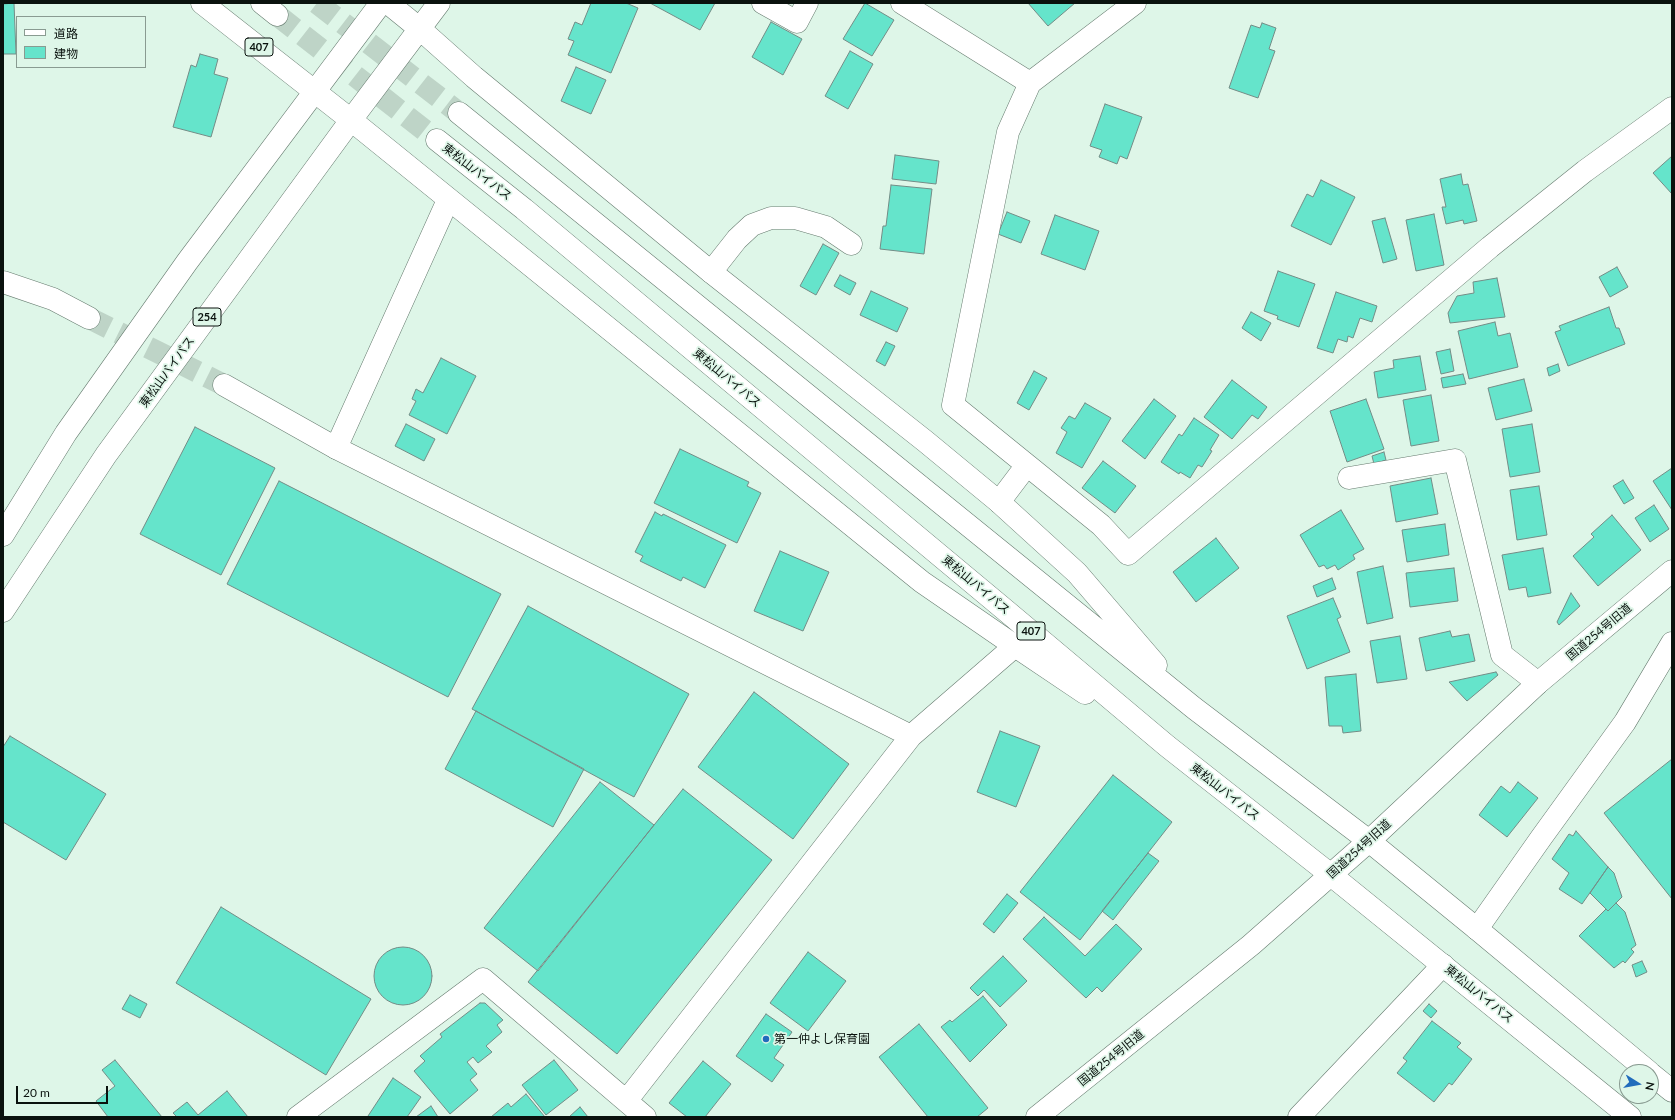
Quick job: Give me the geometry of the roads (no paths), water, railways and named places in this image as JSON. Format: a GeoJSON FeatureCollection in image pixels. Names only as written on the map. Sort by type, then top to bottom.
{"type":"FeatureCollection","features":[{"type":"Feature","properties":{"kind":"main road","name":"407"},"geometry":{"type":"LineString","coordinates":[[202,3],[315,92]]}},
{"type":"Feature","properties":{"kind":"main road"},"geometry":{"type":"LineString","coordinates":[[3,535],[80,414],[187,262],[381,3]]}},
{"type":"Feature","properties":{"kind":"main road"},"geometry":{"type":"LineString","coordinates":[[388,3],[474,77],[711,272],[907,426],[1000,502],[1077,573],[1194,708]]}},
{"type":"Feature","properties":{"kind":"main road","name":"東松山バイパス"},"geometry":{"type":"LineString","coordinates":[[3,611],[106,455],[351,120],[439,3]]}},
{"type":"Feature","properties":{"kind":"main road"},"geometry":{"type":"LineString","coordinates":[[763,3],[797,22],[807,3]]}},
{"type":"Feature","properties":{"kind":"main road"},"geometry":{"type":"LineString","coordinates":[[902,3],[1030,83]]}},
{"type":"Feature","properties":{"kind":"main road"},"geometry":{"type":"LineString","coordinates":[[1134,3],[1030,83],[1008,132],[954,405],[1101,525],[1128,554],[1490,247],[1585,171],[1672,108]]}},
{"type":"Feature","properties":{"kind":"main road"},"geometry":{"type":"LineString","coordinates":[[315,92],[922,582],[1015,646],[1167,746]]}},
{"type":"Feature","properties":{"kind":"main road"},"geometry":{"type":"LineString","coordinates":[[459,114],[1194,708],[1368,841],[1477,929],[1639,1064]]}},
{"type":"Feature","properties":{"kind":"main road","name":"東松山バイパス"},"geometry":{"type":"LineString","coordinates":[[437,140],[542,224],[1004,608],[1167,746],[1331,875],[1630,1117]]}},
{"type":"Feature","properties":{"kind":"main road"},"geometry":{"type":"LineString","coordinates":[[336,448],[448,200]]}},
{"type":"Feature","properties":{"kind":"main road"},"geometry":{"type":"LineString","coordinates":[[711,272],[738,239],[752,225],[771,218],[795,218],[826,227],[851,244]]}},
{"type":"Feature","properties":{"kind":"main road"},"geometry":{"type":"LineString","coordinates":[[3,282],[53,300],[89,318]]}},
{"type":"Feature","properties":{"kind":"main road"},"geometry":{"type":"LineString","coordinates":[[224,385],[336,448],[911,736]]}},
{"type":"Feature","properties":{"kind":"main road"},"geometry":{"type":"LineString","coordinates":[[1349,478],[1455,460],[1502,655],[1538,683]]}},
{"type":"Feature","properties":{"kind":"main road"},"geometry":{"type":"LineString","coordinates":[[1000,502],[1027,465]]}},
{"type":"Feature","properties":{"kind":"main road","name":"国道254号旧道"},"geometry":{"type":"LineString","coordinates":[[1037,1117],[1251,945],[1331,875],[1538,683],[1672,571]]}},
{"type":"Feature","properties":{"kind":"main road"},"geometry":{"type":"LineString","coordinates":[[1477,929],[1541,838],[1626,722],[1672,643]]}},
{"type":"Feature","properties":{"kind":"main road"},"geometry":{"type":"LineString","coordinates":[[627,1100],[911,736],[1015,646]]}},
{"type":"Feature","properties":{"kind":"main road"},"geometry":{"type":"LineString","coordinates":[[1299,1117],[1443,965]]}},
{"type":"Feature","properties":{"kind":"main road"},"geometry":{"type":"LineString","coordinates":[[299,1117],[483,979],[627,1100],[645,1117]]}},
{"type":"Feature","properties":{"kind":"main road"},"geometry":{"type":"LineString","coordinates":[[1659,1080],[1672,1091]]}},
{"type":"Feature","properties":{"kind":"tunnel"},"geometry":{"type":"LineString","coordinates":[[317,3],[459,113]]}},
{"type":"Feature","properties":{"kind":"tunnel"},"geometry":{"type":"LineString","coordinates":[[277,15],[437,140]]}},
{"type":"Feature","properties":{"kind":"tunnel"},"geometry":{"type":"LineString","coordinates":[[89,318],[224,385]]}},
{"type":"Feature","properties":{"kind":"place","name":"第一仲よし保育園"},"geometry":{"type":"Point","coordinates":[766,1039]}}]}
